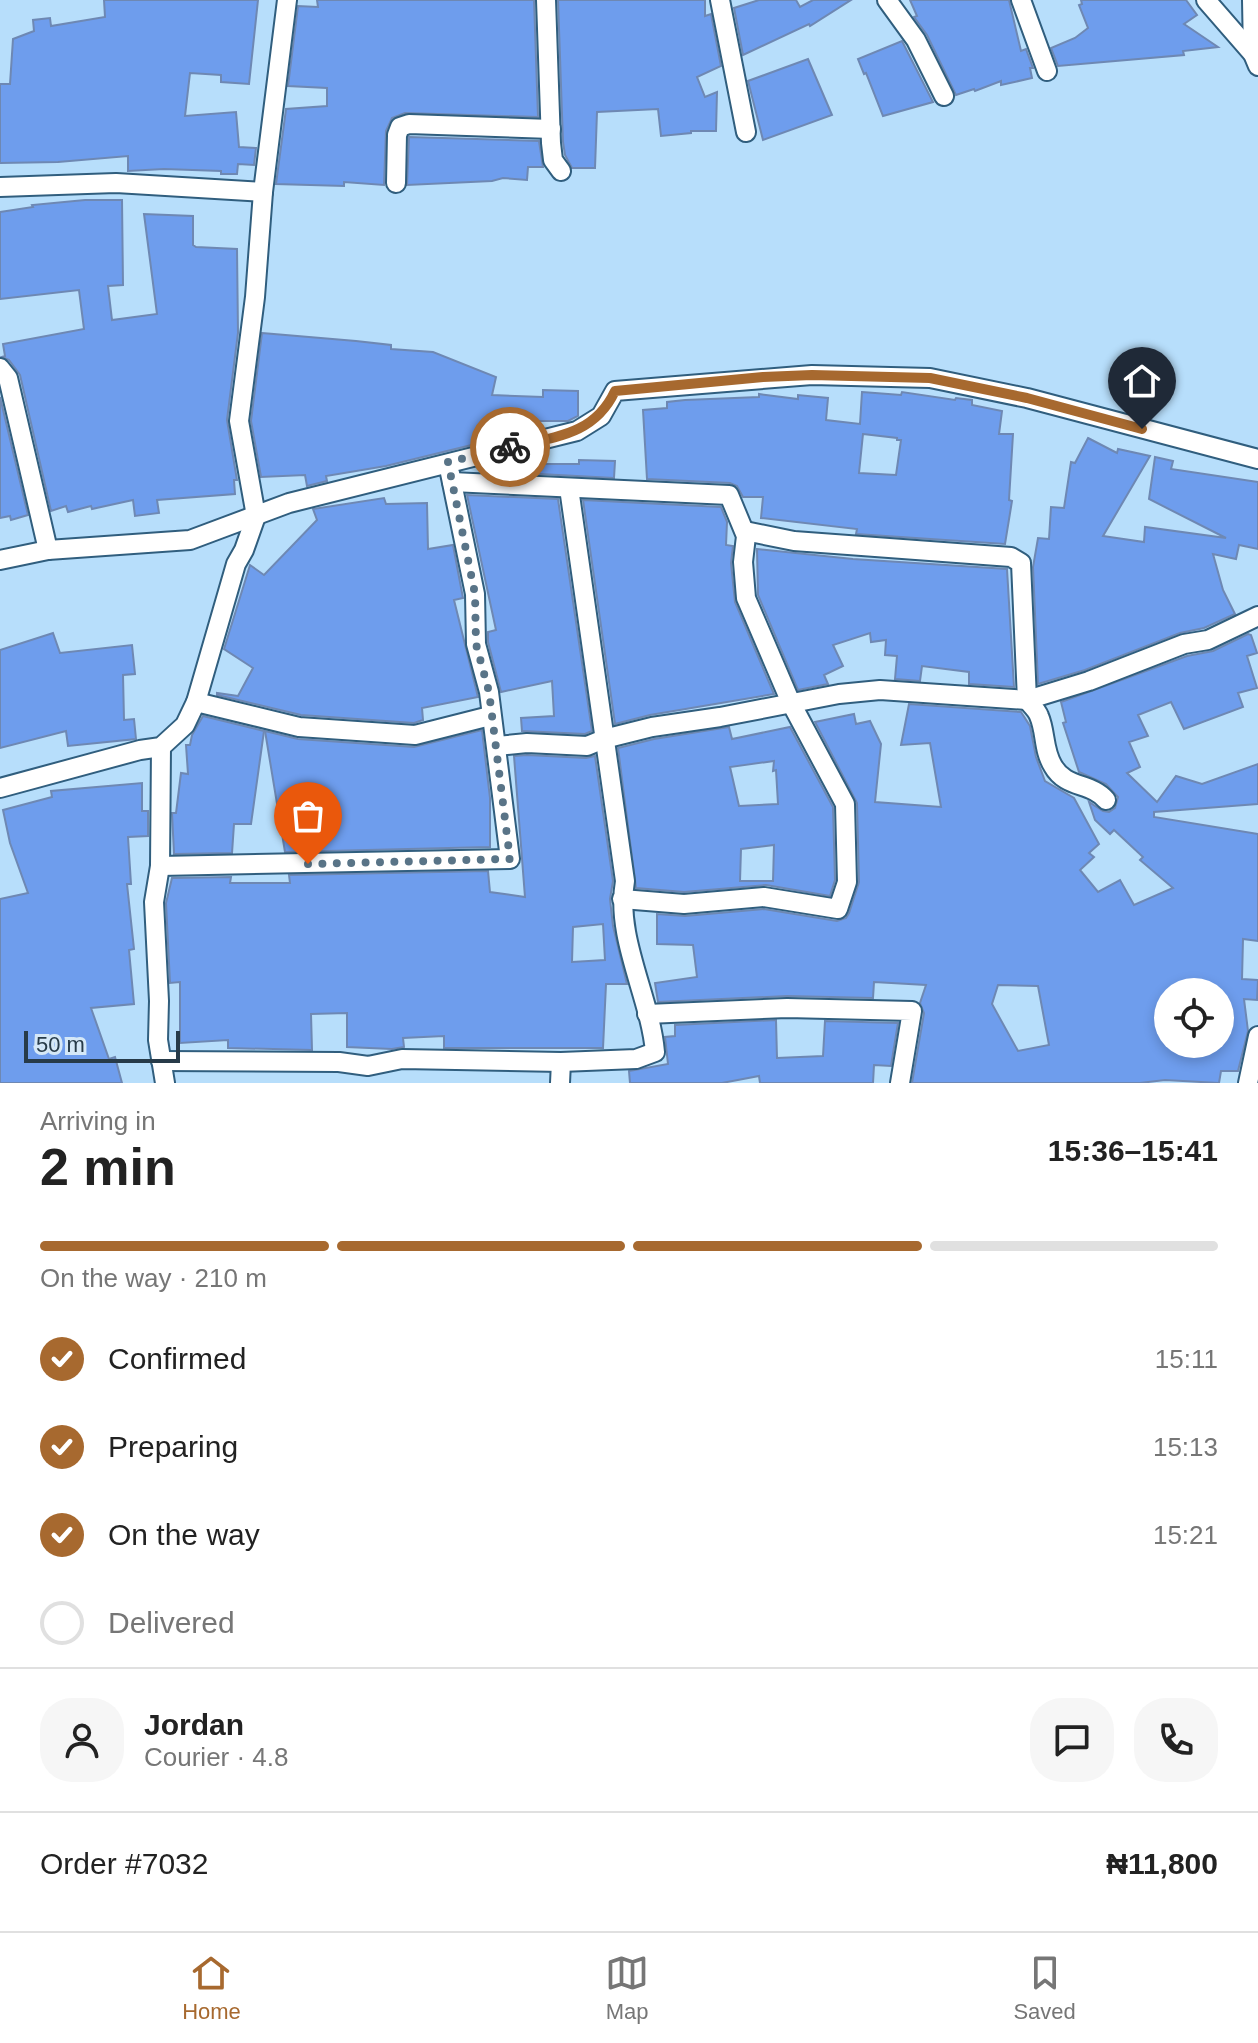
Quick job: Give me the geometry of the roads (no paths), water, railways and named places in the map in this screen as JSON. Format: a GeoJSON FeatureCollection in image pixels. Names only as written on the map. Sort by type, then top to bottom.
{"type":"FeatureCollection","features":[{"type":"Feature","properties":{"kind":"street"},"geometry":{"type":"LineString","coordinates":[[0,788],[161,747],[185,725],[196,702],[236,564],[256,516],[239,421],[286,4],[304,0]]}},
{"type":"Feature","properties":{"kind":"street"},"geometry":{"type":"LineString","coordinates":[[546,0],[553,160],[561,171]]}},
{"type":"Feature","properties":{"kind":"street"},"geometry":{"type":"LineString","coordinates":[[720,0],[746,132]]}},
{"type":"Feature","properties":{"kind":"street"},"geometry":{"type":"LineString","coordinates":[[887,0],[916,40],[944,96]]}},
{"type":"Feature","properties":{"kind":"street"},"geometry":{"type":"LineString","coordinates":[[1021,0],[1047,71]]}},
{"type":"Feature","properties":{"kind":"street"},"geometry":{"type":"LineString","coordinates":[[1206,0],[1256,59]]}},
{"type":"Feature","properties":{"kind":"street"},"geometry":{"type":"LineString","coordinates":[[1252,0],[1256,59]]}},
{"type":"Feature","properties":{"kind":"street"},"geometry":{"type":"LineString","coordinates":[[396,183],[397,135],[400,127],[409,124],[551,129]]}},
{"type":"Feature","properties":{"kind":"street"},"geometry":{"type":"LineString","coordinates":[[0,187],[116,183],[263,192]]}},
{"type":"Feature","properties":{"kind":"street"},"geometry":{"type":"LineString","coordinates":[[0,368],[8,378],[48,550]]}},
{"type":"Feature","properties":{"kind":"street"},"geometry":{"type":"LineString","coordinates":[[0,560],[48,550],[190,540],[289,503],[577,431],[601,416],[615,391],[763,377],[930,378],[1027,398],[1258,459]]}},
{"type":"Feature","properties":{"kind":"street"},"geometry":{"type":"LineString","coordinates":[[160,866],[510,859],[489,692],[476,644],[475,594],[448,462]]}},
{"type":"Feature","properties":{"kind":"street"},"geometry":{"type":"LineString","coordinates":[[452,482],[729,495],[745,531],[743,562],[746,598],[791,703],[845,804],[847,882],[838,909],[764,897],[684,904],[622,899]]}},
{"type":"Feature","properties":{"kind":"street"},"geometry":{"type":"LineString","coordinates":[[161,1061],[339,1062],[368,1066],[402,1059],[561,1062],[636,1059],[655,1052],[653,1030],[634,965],[622,899],[625,881],[569,488]]}},
{"type":"Feature","properties":{"kind":"street"},"geometry":{"type":"LineString","coordinates":[[745,531],[794,541],[1011,557],[1021,563],[1027,700],[1039,715],[1044,745],[1064,780],[1100,793],[1106,800]]}},
{"type":"Feature","properties":{"kind":"street"},"geometry":{"type":"LineString","coordinates":[[497,746],[527,743],[587,746],[652,727],[839,694],[880,690],[1027,700],[1089,681],[1184,644],[1208,640],[1258,616]]}},
{"type":"Feature","properties":{"kind":"street"},"geometry":{"type":"LineString","coordinates":[[196,702],[299,727],[415,735],[490,716]]}},
{"type":"Feature","properties":{"kind":"street"},"geometry":{"type":"LineString","coordinates":[[161,747],[160,866],[154,902],[158,1040],[165,1083]]}},
{"type":"Feature","properties":{"kind":"street"},"geometry":{"type":"LineString","coordinates":[[647,1014],[787,1008],[912,1011],[900,1083]]}},
{"type":"Feature","properties":{"kind":"street"},"geometry":{"type":"LineString","coordinates":[[1248,1083],[1258,1036]]}},
{"type":"Feature","properties":{"kind":"street"},"geometry":{"type":"LineString","coordinates":[[560,1083],[561,1062]]}}]}
